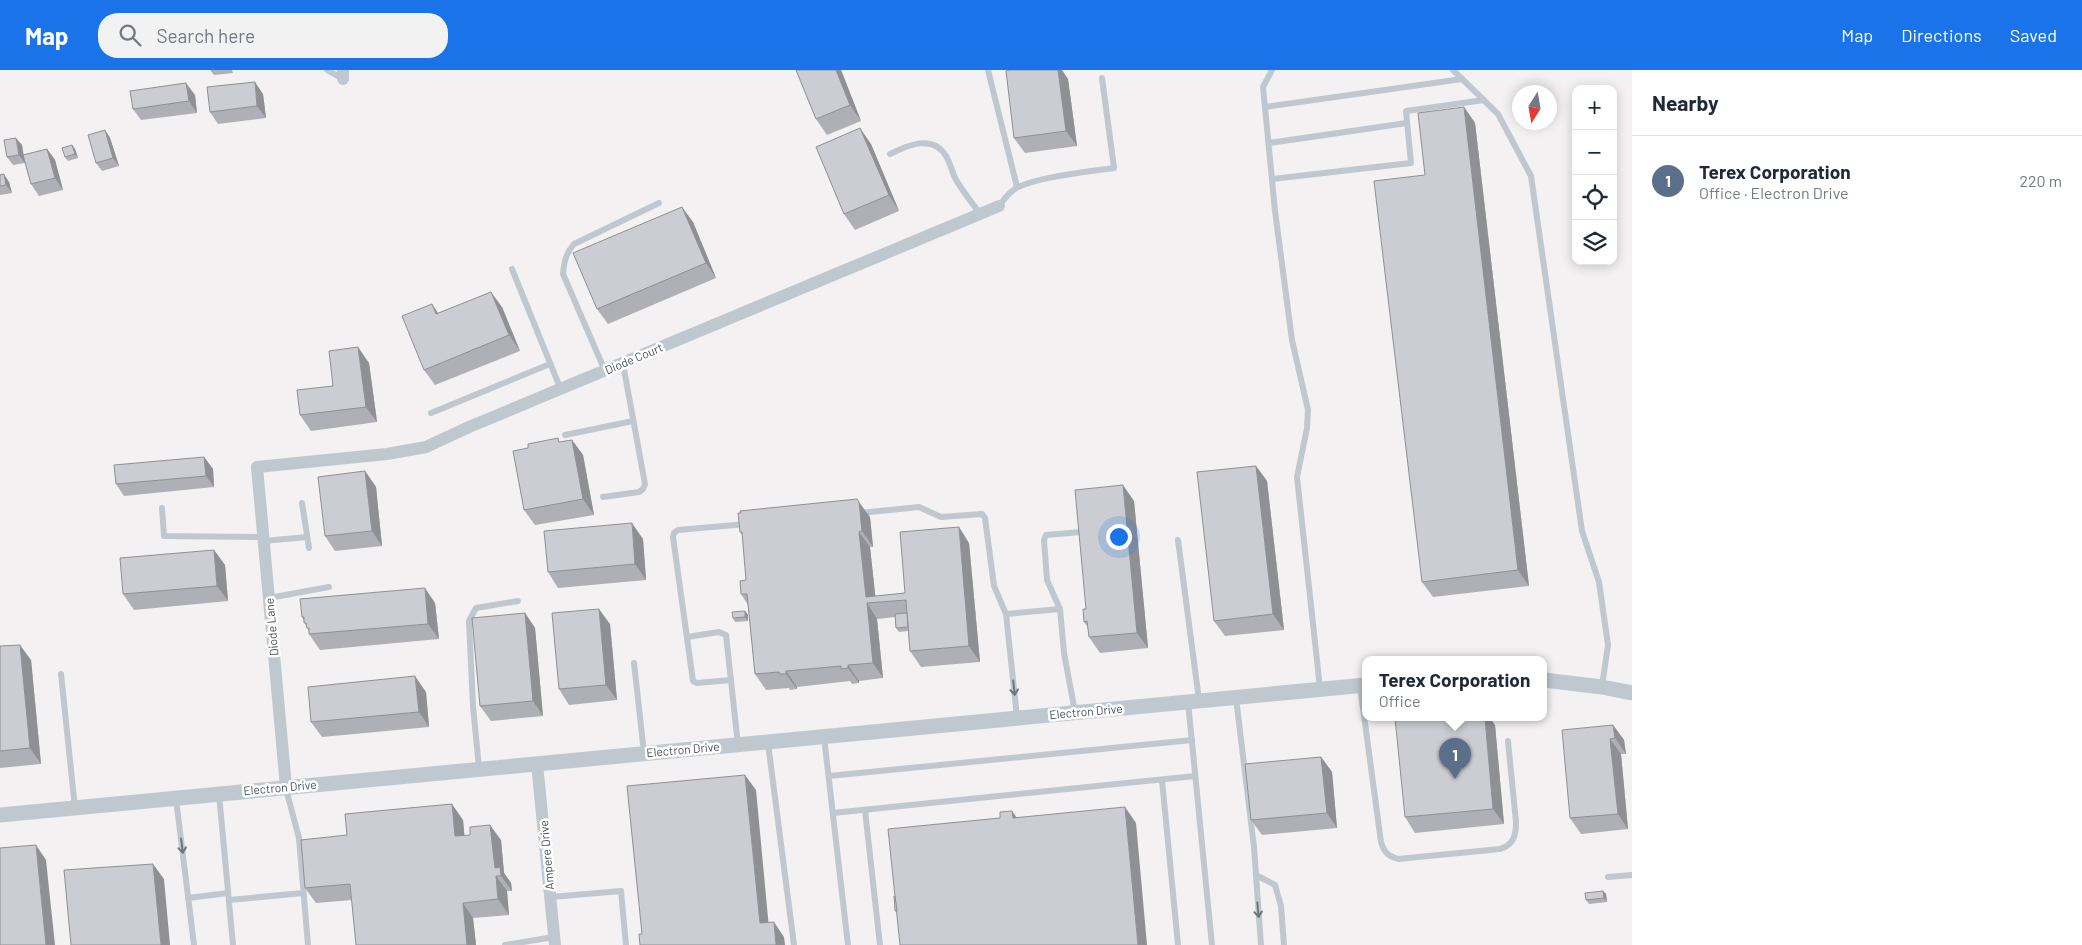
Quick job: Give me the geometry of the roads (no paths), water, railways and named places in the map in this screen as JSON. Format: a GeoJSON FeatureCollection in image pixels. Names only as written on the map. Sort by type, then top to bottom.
{"type":"FeatureCollection","features":[{"type":"Feature","properties":{"kind":"street","name":"Diode Court"},"geometry":{"type":"LineString","coordinates":[[257,467],[388,454],[426,447],[999,206]]}},
{"type":"Feature","properties":{"kind":"street","name":"Diode Lane"},"geometry":{"type":"LineString","coordinates":[[257,467],[286,788]]}},
{"type":"Feature","properties":{"kind":"street"},"geometry":{"type":"LineString","coordinates":[[1547,680],[1602,687],[1632,694]]}},
{"type":"Feature","properties":{"kind":"street","name":"Electron Drive"},"geometry":{"type":"LineString","coordinates":[[0,815],[1362,686]]}},
{"type":"Feature","properties":{"kind":"street","name":"Ampere Drive"},"geometry":{"type":"LineString","coordinates":[[537,764],[555,941]]}},
{"type":"Feature","properties":{"kind":"lane"},"geometry":{"type":"LineString","coordinates":[[327,70],[343,74]]}},
{"type":"Feature","properties":{"kind":"lane"},"geometry":{"type":"LineString","coordinates":[[988,70],[1017,187]]}},
{"type":"Feature","properties":{"kind":"lane"},"geometry":{"type":"LineString","coordinates":[[1272,70],[1263,87],[1272,179],[1292,340],[1308,410],[1307,428],[1297,476],[1320,690]]}},
{"type":"Feature","properties":{"kind":"lane"},"geometry":{"type":"LineString","coordinates":[[1453,70],[1498,114],[1531,176],[1582,531],[1599,582],[1608,645],[1602,687]]}},
{"type":"Feature","properties":{"kind":"lane"},"geometry":{"type":"LineString","coordinates":[[999,206],[1008,194],[1017,187],[1038,181],[1114,168],[1102,78]]}},
{"type":"Feature","properties":{"kind":"lane"},"geometry":{"type":"LineString","coordinates":[[1265,107],[1462,79]]}},
{"type":"Feature","properties":{"kind":"lane"},"geometry":{"type":"LineString","coordinates":[[1272,179],[1411,162],[1406,111],[1484,100]]}},
{"type":"Feature","properties":{"kind":"lane"},"geometry":{"type":"LineString","coordinates":[[1269,143],[1407,123]]}},
{"type":"Feature","properties":{"kind":"lane"},"geometry":{"type":"LineString","coordinates":[[890,154],[901,148],[922,142],[933,144],[946,157],[956,179],[980,214]]}},
{"type":"Feature","properties":{"kind":"lane"},"geometry":{"type":"LineString","coordinates":[[605,371],[563,274],[565,258],[574,244],[659,203]]}},
{"type":"Feature","properties":{"kind":"lane"},"geometry":{"type":"LineString","coordinates":[[512,269],[561,390]]}},
{"type":"Feature","properties":{"kind":"lane"},"geometry":{"type":"LineString","coordinates":[[431,413],[550,364]]}},
{"type":"Feature","properties":{"kind":"lane"},"geometry":{"type":"LineString","coordinates":[[603,497],[639,492],[646,484],[624,364]]}},
{"type":"Feature","properties":{"kind":"lane"},"geometry":{"type":"LineString","coordinates":[[565,435],[633,421]]}},
{"type":"Feature","properties":{"kind":"lane"},"geometry":{"type":"LineString","coordinates":[[302,503],[309,548]]}},
{"type":"Feature","properties":{"kind":"lane"},"geometry":{"type":"LineString","coordinates":[[852,514],[920,507],[941,517],[982,514],[985,518],[994,586],[1006,614],[1017,718]]}},
{"type":"Feature","properties":{"kind":"lane"},"geometry":{"type":"LineString","coordinates":[[162,508],[164,536],[264,539],[307,537]]}},
{"type":"Feature","properties":{"kind":"lane"},"geometry":{"type":"LineString","coordinates":[[731,680],[694,683],[674,532],[678,530],[755,523]]}},
{"type":"Feature","properties":{"kind":"lane"},"geometry":{"type":"LineString","coordinates":[[1075,713],[1064,652],[1060,609],[1047,580],[1044,540],[1046,535],[1081,532]]}},
{"type":"Feature","properties":{"kind":"lane"},"geometry":{"type":"LineString","coordinates":[[1178,540],[1193,702],[1192,740],[1212,945]]}},
{"type":"Feature","properties":{"kind":"lane"},"geometry":{"type":"LineString","coordinates":[[269,598],[329,588]]}},
{"type":"Feature","properties":{"kind":"lane"},"geometry":{"type":"LineString","coordinates":[[479,770],[473,706],[469,621],[476,608],[518,601]]}},
{"type":"Feature","properties":{"kind":"lane"},"geometry":{"type":"LineString","coordinates":[[1006,614],[1060,609]]}},
{"type":"Feature","properties":{"kind":"lane"},"geometry":{"type":"LineString","coordinates":[[687,636],[719,632],[726,635],[738,745]]}},
{"type":"Feature","properties":{"kind":"lane"},"geometry":{"type":"LineString","coordinates":[[634,663],[644,754]]}},
{"type":"Feature","properties":{"kind":"lane"},"geometry":{"type":"LineString","coordinates":[[61,674],[74,808]]}},
{"type":"Feature","properties":{"kind":"lane"},"geometry":{"type":"LineString","coordinates":[[1236,698],[1256,875],[1261,945]]}},
{"type":"Feature","properties":{"kind":"lane"},"geometry":{"type":"LineString","coordinates":[[1367,721],[1381,842],[1387,854],[1398,859],[1500,850],[1511,844],[1516,832],[1516,822],[1508,741]]}},
{"type":"Feature","properties":{"kind":"lane"},"geometry":{"type":"LineString","coordinates":[[824,737],[848,945]]}},
{"type":"Feature","properties":{"kind":"lane"},"geometry":{"type":"LineString","coordinates":[[829,776],[1192,740]]}},
{"type":"Feature","properties":{"kind":"lane"},"geometry":{"type":"LineString","coordinates":[[768,742],[794,945]]}},
{"type":"Feature","properties":{"kind":"lane"},"geometry":{"type":"LineString","coordinates":[[833,813],[1196,776]]}},
{"type":"Feature","properties":{"kind":"lane"},"geometry":{"type":"LineString","coordinates":[[1162,780],[1178,945]]}},
{"type":"Feature","properties":{"kind":"lane"},"geometry":{"type":"LineString","coordinates":[[286,788],[299,838],[308,945]]}},
{"type":"Feature","properties":{"kind":"lane"},"geometry":{"type":"LineString","coordinates":[[219,794],[233,945]]}},
{"type":"Feature","properties":{"kind":"lane"},"geometry":{"type":"LineString","coordinates":[[176,798],[194,945]]}},
{"type":"Feature","properties":{"kind":"lane"},"geometry":{"type":"LineString","coordinates":[[865,810],[880,945]]}},
{"type":"Feature","properties":{"kind":"lane"},"geometry":{"type":"LineString","coordinates":[[1256,875],[1275,885],[1281,906],[1284,945]]}},
{"type":"Feature","properties":{"kind":"lane"},"geometry":{"type":"LineString","coordinates":[[1608,877],[1632,875]]}},
{"type":"Feature","properties":{"kind":"lane"},"geometry":{"type":"LineString","coordinates":[[550,897],[621,891],[626,945]]}},
{"type":"Feature","properties":{"kind":"lane"},"geometry":{"type":"LineString","coordinates":[[188,898],[303,893]]}},
{"type":"Feature","properties":{"kind":"lane"},"geometry":{"type":"LineString","coordinates":[[505,945],[555,941]]}},
{"type":"Feature","properties":{"kind":"place","name":"Terex Corporation"},"geometry":{"type":"Point","coordinates":[1455,779]}}]}
